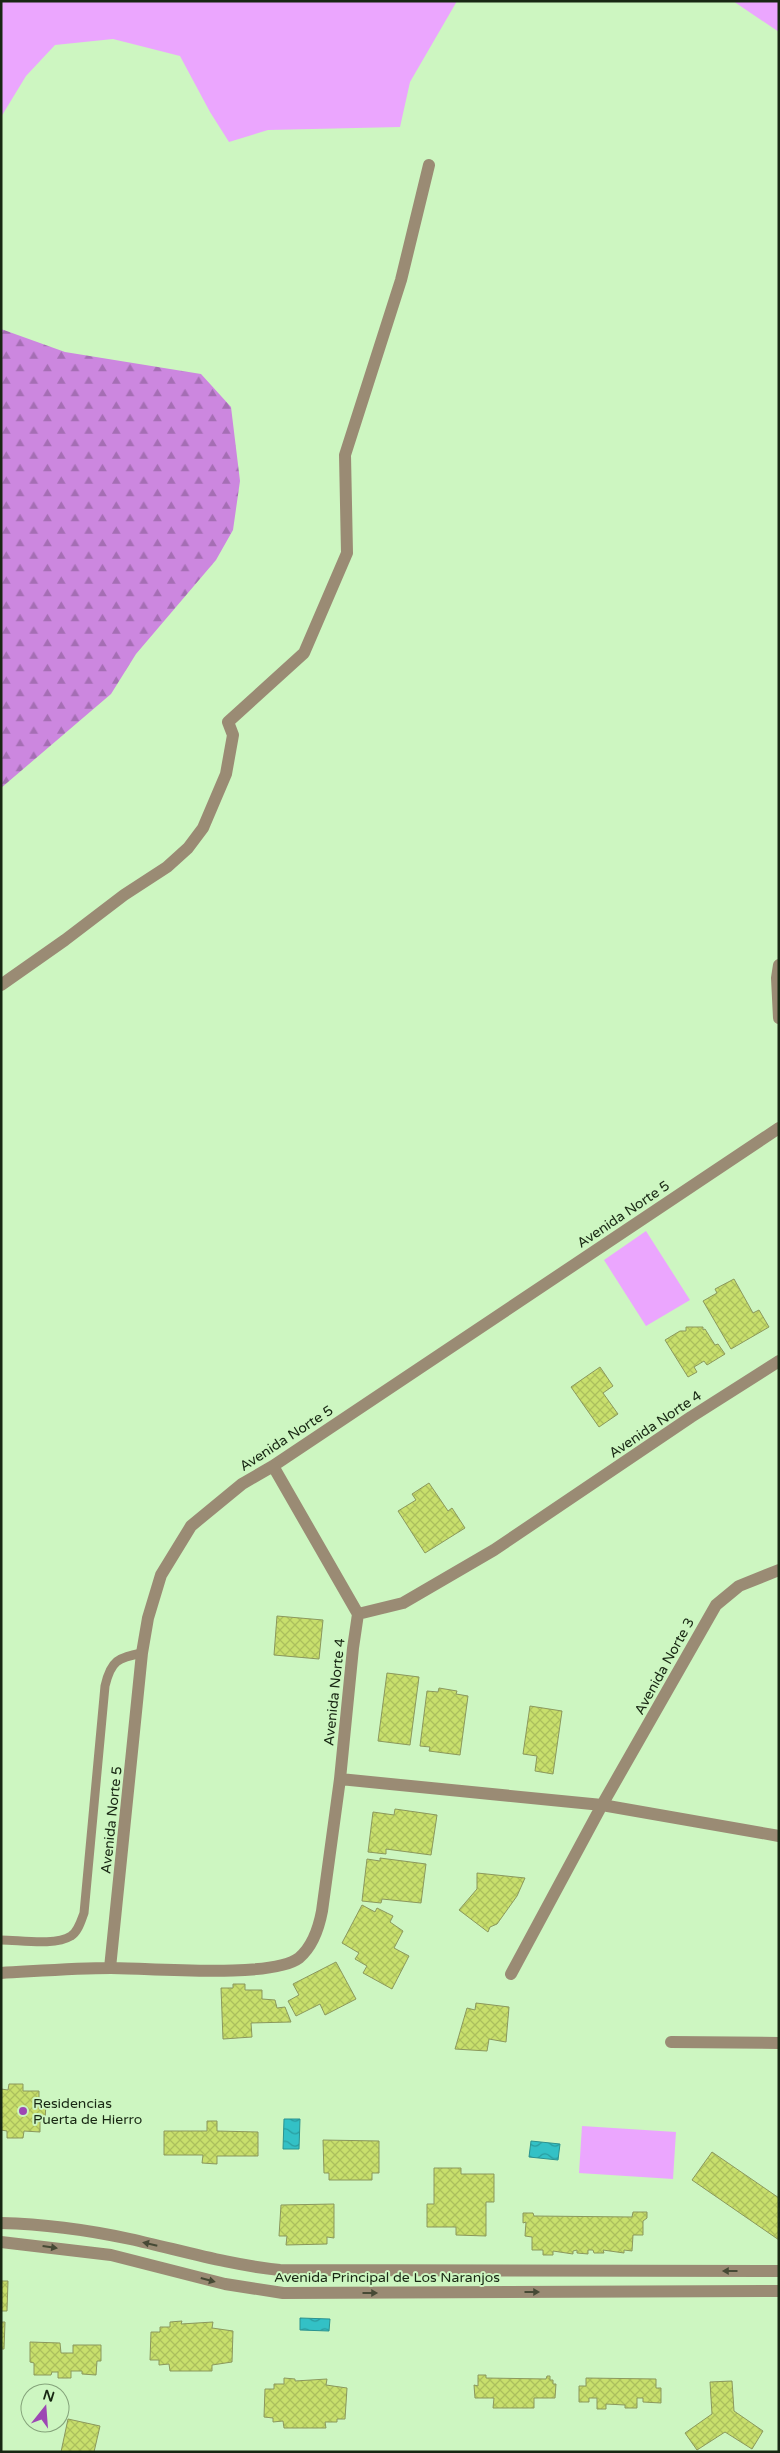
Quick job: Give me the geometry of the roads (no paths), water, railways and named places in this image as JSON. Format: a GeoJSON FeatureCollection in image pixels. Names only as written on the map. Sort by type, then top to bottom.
{"type":"FeatureCollection","features":[{"type":"Feature","properties":{"kind":"street"},"geometry":{"type":"LineString","coordinates":[[1,985],[66,940],[124,895],[167,867],[188,848],[203,828],[226,774],[233,735],[228,722],[304,653],[347,553],[345,454],[401,280],[429,165]]}},
{"type":"Feature","properties":{"kind":"street"},"geometry":{"type":"LineString","coordinates":[[779,965],[777,1009],[779,1018]]}},
{"type":"Feature","properties":{"kind":"street","name":"Avenida Norte 5"},"geometry":{"type":"LineString","coordinates":[[110,1968],[142,1652],[148,1618],[161,1575],[190,1526],[242,1484],[273,1466],[779,1128]]}},
{"type":"Feature","properties":{"kind":"street","name":"Avenida Norte 4"},"geometry":{"type":"LineString","coordinates":[[1,1973],[110,1968],[212,1972],[280,1966],[299,1958],[319,1928],[340,1779],[358,1614],[403,1603],[494,1550],[691,1417],[779,1361]]}},
{"type":"Feature","properties":{"kind":"street"},"geometry":{"type":"LineString","coordinates":[[273,1466],[358,1614]]}},
{"type":"Feature","properties":{"kind":"street","name":"Avenida Norte 3"},"geometry":{"type":"LineString","coordinates":[[511,1974],[602,1805],[716,1605],[739,1586],[779,1570]]}},
{"type":"Feature","properties":{"kind":"street"},"geometry":{"type":"LineString","coordinates":[[340,1779],[602,1805],[779,1836]]}},
{"type":"Feature","properties":{"kind":"street"},"geometry":{"type":"LineString","coordinates":[[670,2042],[779,2043]]}},
{"type":"Feature","properties":{"kind":"street","name":"Avenida Principal de Los Naranjos"},"geometry":{"type":"LineString","coordinates":[[1,2223],[26,2224],[101,2234],[232,2264],[280,2270],[779,2271]]}},
{"type":"Feature","properties":{"kind":"street","name":"Avenida Principal de Los Naranjos"},"geometry":{"type":"LineString","coordinates":[[1,2242],[111,2255],[225,2284],[283,2293],[779,2291]]}},
{"type":"Feature","properties":{"kind":"lane"},"geometry":{"type":"LineString","coordinates":[[1,1940],[58,1941],[72,1936],[80,1925],[84,1913],[105,1686],[109,1668],[119,1659],[142,1652]]}},
{"type":"Feature","properties":{"kind":"water"},"geometry":{"type":"Polygon","coordinates":[[[284,2119],[300,2119],[299,2149],[283,2149],[284,2119]]]}},
{"type":"Feature","properties":{"kind":"water"},"geometry":{"type":"Polygon","coordinates":[[[531,2141],[560,2144],[558,2160],[529,2157],[531,2141]]]}},
{"type":"Feature","properties":{"kind":"water"},"geometry":{"type":"Polygon","coordinates":[[[300,2318],[330,2319],[329,2331],[300,2330],[300,2318]]]}},
{"type":"Feature","properties":{"kind":"place","name":"Residencias Puerta de Hierro"},"geometry":{"type":"Point","coordinates":[23,2111]}}]}
